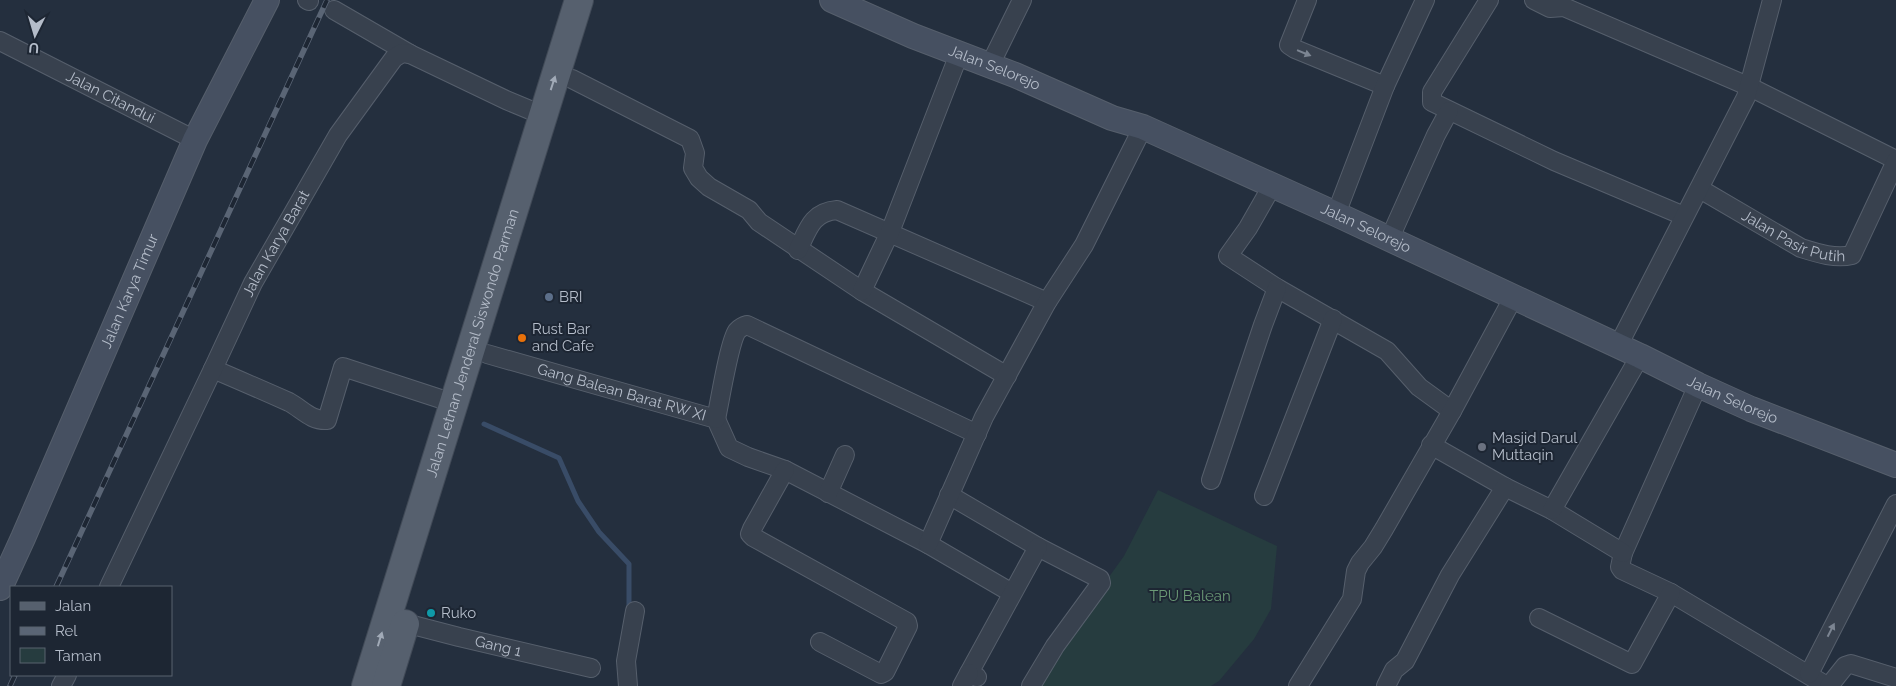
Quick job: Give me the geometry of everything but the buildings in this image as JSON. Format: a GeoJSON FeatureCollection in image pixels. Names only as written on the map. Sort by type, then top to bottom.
{"type":"FeatureCollection","features":[{"type":"Feature","properties":{"kind":"main road","name":"Jalan Letnan Jenderal Siswondo Parman"},"geometry":{"type":"LineString","coordinates":[[366,686],[579,0]]}},
{"type":"Feature","properties":{"kind":"main road","name":"Jalan Letnan Jenderal Siswondo Parman"},"geometry":{"type":"LineString","coordinates":[[386,686],[544,166],[599,0]]}},
{"type":"Feature","properties":{"kind":"street","name":"Jalan Karya Timur"},"geometry":{"type":"LineString","coordinates":[[0,588],[195,140],[267,0]]}},
{"type":"Feature","properties":{"kind":"street","name":"Jalan Selorejo"},"geometry":{"type":"LineString","coordinates":[[832,0],[913,36],[990,65],[1112,118],[1143,127],[1336,214],[1640,356],[1698,386],[1896,465]]}},
{"type":"Feature","properties":{"kind":"street"},"geometry":{"type":"LineString","coordinates":[[990,65],[1022,0]]}},
{"type":"Feature","properties":{"kind":"street"},"geometry":{"type":"LineString","coordinates":[[1307,0],[1289,45],[1386,86]]}},
{"type":"Feature","properties":{"kind":"street"},"geometry":{"type":"LineString","coordinates":[[1336,214],[1386,86],[1425,0]]}},
{"type":"Feature","properties":{"kind":"street"},"geometry":{"type":"LineString","coordinates":[[1489,0],[1432,92],[1432,102],[1554,160],[1684,216]]}},
{"type":"Feature","properties":{"kind":"street"},"geometry":{"type":"LineString","coordinates":[[1534,0],[1550,8],[1565,4],[1750,86],[1896,160]]}},
{"type":"Feature","properties":{"kind":"street"},"geometry":{"type":"LineString","coordinates":[[1618,346],[1746,97],[1772,0]]}},
{"type":"Feature","properties":{"kind":"street"},"geometry":{"type":"LineString","coordinates":[[334,10],[410,54],[542,115]]}},
{"type":"Feature","properties":{"kind":"street","name":"Jalan Citandui"},"geometry":{"type":"LineString","coordinates":[[0,41],[195,140]]}},
{"type":"Feature","properties":{"kind":"street","name":"Jalan Karya Barat"},"geometry":{"type":"LineString","coordinates":[[109,586],[214,369],[253,283],[338,135],[394,58],[402,53],[410,54]]}},
{"type":"Feature","properties":{"kind":"street"},"geometry":{"type":"LineString","coordinates":[[862,291],[890,232],[959,54]]}},
{"type":"Feature","properties":{"kind":"street"},"geometry":{"type":"LineString","coordinates":[[572,79],[690,139],[695,153],[693,168],[699,178],[709,187],[749,210],[759,222],[798,250],[862,291],[1007,376]]}},
{"type":"Feature","properties":{"kind":"street"},"geometry":{"type":"LineString","coordinates":[[1389,240],[1436,135],[1449,111]]}},
{"type":"Feature","properties":{"kind":"street"},"geometry":{"type":"LineString","coordinates":[[928,544],[977,434],[1047,302],[1084,245],[1143,127]]}},
{"type":"Feature","properties":{"kind":"street","name":"Jalan Pasir Putih"},"geometry":{"type":"LineString","coordinates":[[1700,189],[1801,248],[1819,254],[1843,257],[1852,256],[1896,160]]}},
{"type":"Feature","properties":{"kind":"street"},"geometry":{"type":"LineString","coordinates":[[1272,186],[1248,228],[1228,256],[1277,288],[1387,351],[1419,387],[1452,411]]}},
{"type":"Feature","properties":{"kind":"street"},"geometry":{"type":"LineString","coordinates":[[798,250],[810,224],[827,210],[837,210],[1047,302]]}},
{"type":"Feature","properties":{"kind":"street"},"geometry":{"type":"LineString","coordinates":[[1211,480],[1277,288]]}},
{"type":"Feature","properties":{"kind":"street"},"geometry":{"type":"LineString","coordinates":[[1298,686],[1352,600],[1356,571],[1360,563],[1376,541],[1452,411],[1513,298]]}},
{"type":"Feature","properties":{"kind":"street"},"geometry":{"type":"LineString","coordinates":[[1264,496],[1333,319]]}},
{"type":"Feature","properties":{"kind":"street"},"geometry":{"type":"LineString","coordinates":[[716,419],[732,344],[737,331],[747,326],[977,434]]}},
{"type":"Feature","properties":{"kind":"street","name":"Gang Balean Barat RW XI"},"geometry":{"type":"LineString","coordinates":[[487,354],[716,419],[729,448],[785,470],[928,544],[1012,593]]}},
{"type":"Feature","properties":{"kind":"street"},"geometry":{"type":"LineString","coordinates":[[1552,510],[1640,356]]}},
{"type":"Feature","properties":{"kind":"street"},"geometry":{"type":"LineString","coordinates":[[214,369],[291,404],[312,418],[324,421],[326,420],[343,367],[453,403]]}},
{"type":"Feature","properties":{"kind":"street"},"geometry":{"type":"LineString","coordinates":[[1698,386],[1623,553],[1620,567],[1622,570],[1671,593],[1828,686],[1845,666],[1851,664],[1896,678]]}},
{"type":"Feature","properties":{"kind":"street"},"geometry":{"type":"LineString","coordinates":[[1431,445],[1505,487],[1552,510],[1623,553]]}},
{"type":"Feature","properties":{"kind":"street"},"geometry":{"type":"LineString","coordinates":[[828,493],[845,456]]}},
{"type":"Feature","properties":{"kind":"street"},"geometry":{"type":"LineString","coordinates":[[785,470],[750,534],[907,622],[908,626],[886,672],[881,674],[820,642]]}},
{"type":"Feature","properties":{"kind":"street"},"geometry":{"type":"LineString","coordinates":[[1386,686],[1394,670],[1405,661],[1450,575],[1505,487]]}},
{"type":"Feature","properties":{"kind":"street"},"geometry":{"type":"LineString","coordinates":[[949,494],[1038,547],[1095,576],[1101,582],[1055,646],[1031,686]]}},
{"type":"Feature","properties":{"kind":"street"},"geometry":{"type":"LineString","coordinates":[[1809,674],[1896,504]]}},
{"type":"Feature","properties":{"kind":"street"},"geometry":{"type":"LineString","coordinates":[[969,679],[1012,593],[1038,547]]}},
{"type":"Feature","properties":{"kind":"street"},"geometry":{"type":"LineString","coordinates":[[1538,618],[1632,664],[1671,593]]}},
{"type":"Feature","properties":{"kind":"street"},"geometry":{"type":"LineString","coordinates":[[628,686],[626,661],[635,611]]}},
{"type":"Feature","properties":{"kind":"street","name":"Gang 1"},"geometry":{"type":"LineString","coordinates":[[405,622],[484,644],[591,668]]}},
{"type":"Feature","properties":{"kind":"green space","name":"TPU Balean"},"geometry":{"type":"Polygon","coordinates":[[[1158,490],[1277,546],[1271,609],[1254,639],[1219,681],[1211,686],[1035,686],[1058,648],[1124,556],[1158,490]]]}},
{"type":"Feature","properties":{"kind":"waterway"},"geometry":{"type":"LineString","coordinates":[[484,424],[559,458],[578,501],[599,532],[629,564],[629,611]]}},
{"type":"Feature","properties":{"kind":"railway"},"geometry":{"type":"LineString","coordinates":[[56,586],[327,0]]}},
{"type":"Feature","properties":{"kind":"railway"},"geometry":{"type":"LineString","coordinates":[[10,686],[15,676]]}},
{"type":"Feature","properties":{"kind":"place","name":"BRI"},"geometry":{"type":"Point","coordinates":[549,297]}},
{"type":"Feature","properties":{"kind":"place","name":"Rust Bar and Cafe"},"geometry":{"type":"Point","coordinates":[522,338]}},
{"type":"Feature","properties":{"kind":"place","name":"Masjid Darul Muttaqin"},"geometry":{"type":"Point","coordinates":[1482,447]}},
{"type":"Feature","properties":{"kind":"place","name":"Ruko"},"geometry":{"type":"Point","coordinates":[431,613]}}]}
